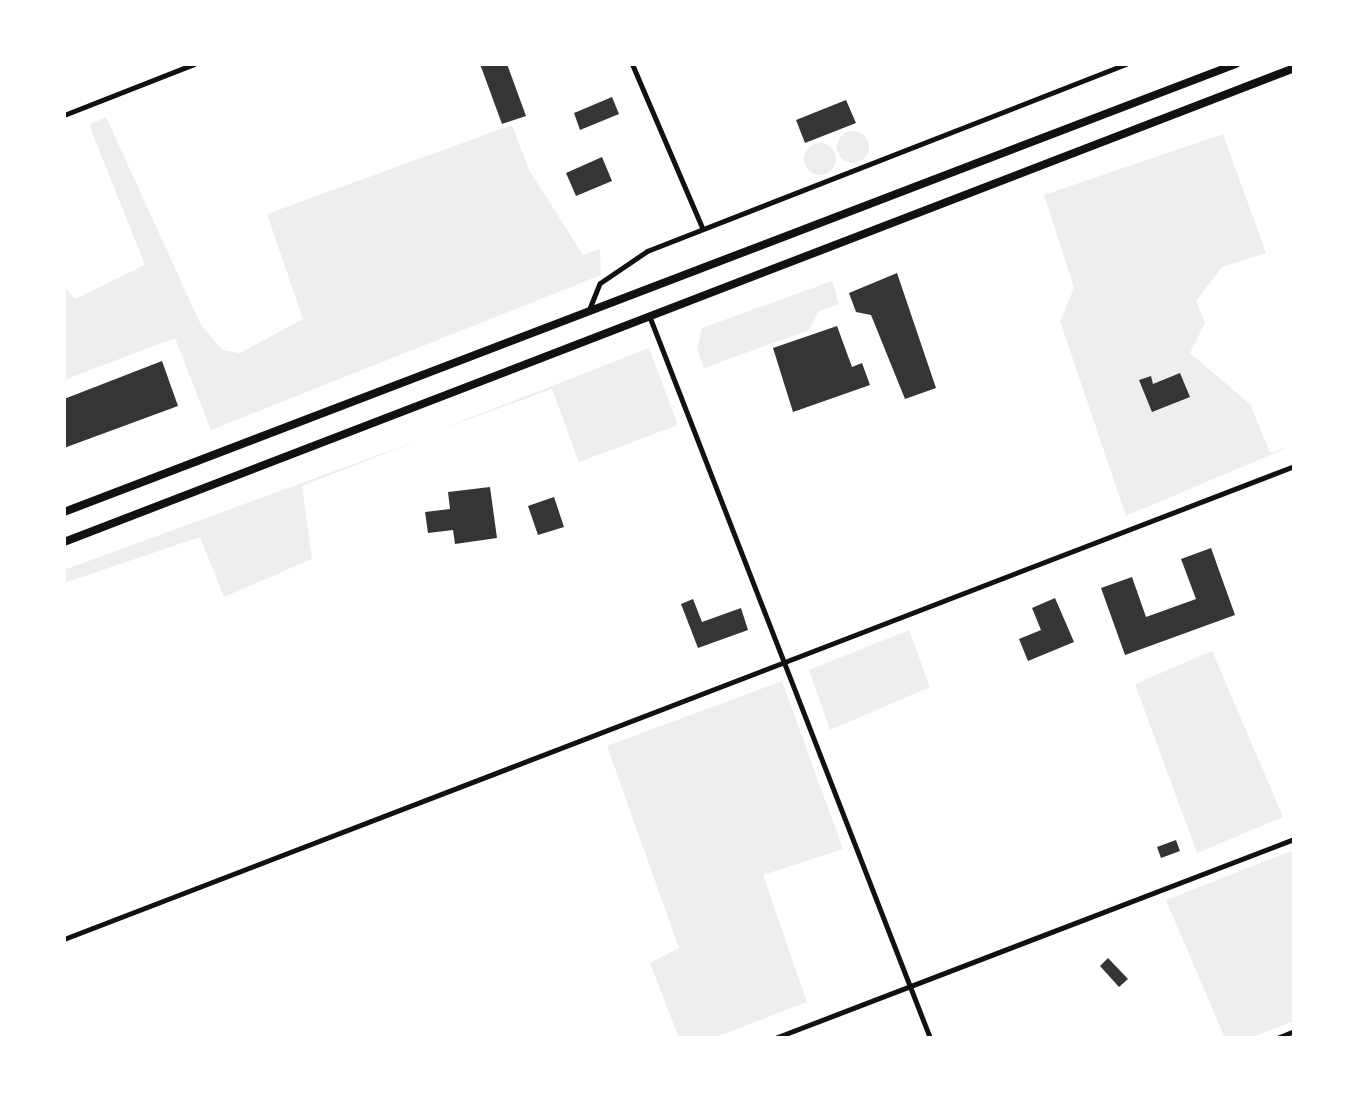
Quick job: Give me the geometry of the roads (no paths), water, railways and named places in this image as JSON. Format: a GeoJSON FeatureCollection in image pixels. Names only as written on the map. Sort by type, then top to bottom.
{"type":"FeatureCollection","features":[{"type":"Feature","properties":{"kind":"main road"},"geometry":{"type":"LineString","coordinates":[[64,512],[1236,64]]}},
{"type":"Feature","properties":{"kind":"main road"},"geometry":{"type":"LineString","coordinates":[[64,542],[1294,68]]}},
{"type":"Feature","properties":{"kind":"street"},"geometry":{"type":"LineString","coordinates":[[64,115],[194,64]]}},
{"type":"Feature","properties":{"kind":"street"},"geometry":{"type":"LineString","coordinates":[[632,64],[702,227]]}},
{"type":"Feature","properties":{"kind":"street"},"geometry":{"type":"LineString","coordinates":[[588,313],[600,283],[702,227],[1126,64]]}},
{"type":"Feature","properties":{"kind":"street"},"geometry":{"type":"LineString","coordinates":[[650,318],[930,1038]]}},
{"type":"Feature","properties":{"kind":"street"},"geometry":{"type":"LineString","coordinates":[[64,939],[783,659],[1294,466]]}},
{"type":"Feature","properties":{"kind":"street"},"geometry":{"type":"LineString","coordinates":[[775,1038],[1294,839]]}},
{"type":"Feature","properties":{"kind":"street"},"geometry":{"type":"LineString","coordinates":[[1277,1038],[1294,1031]]}}]}
